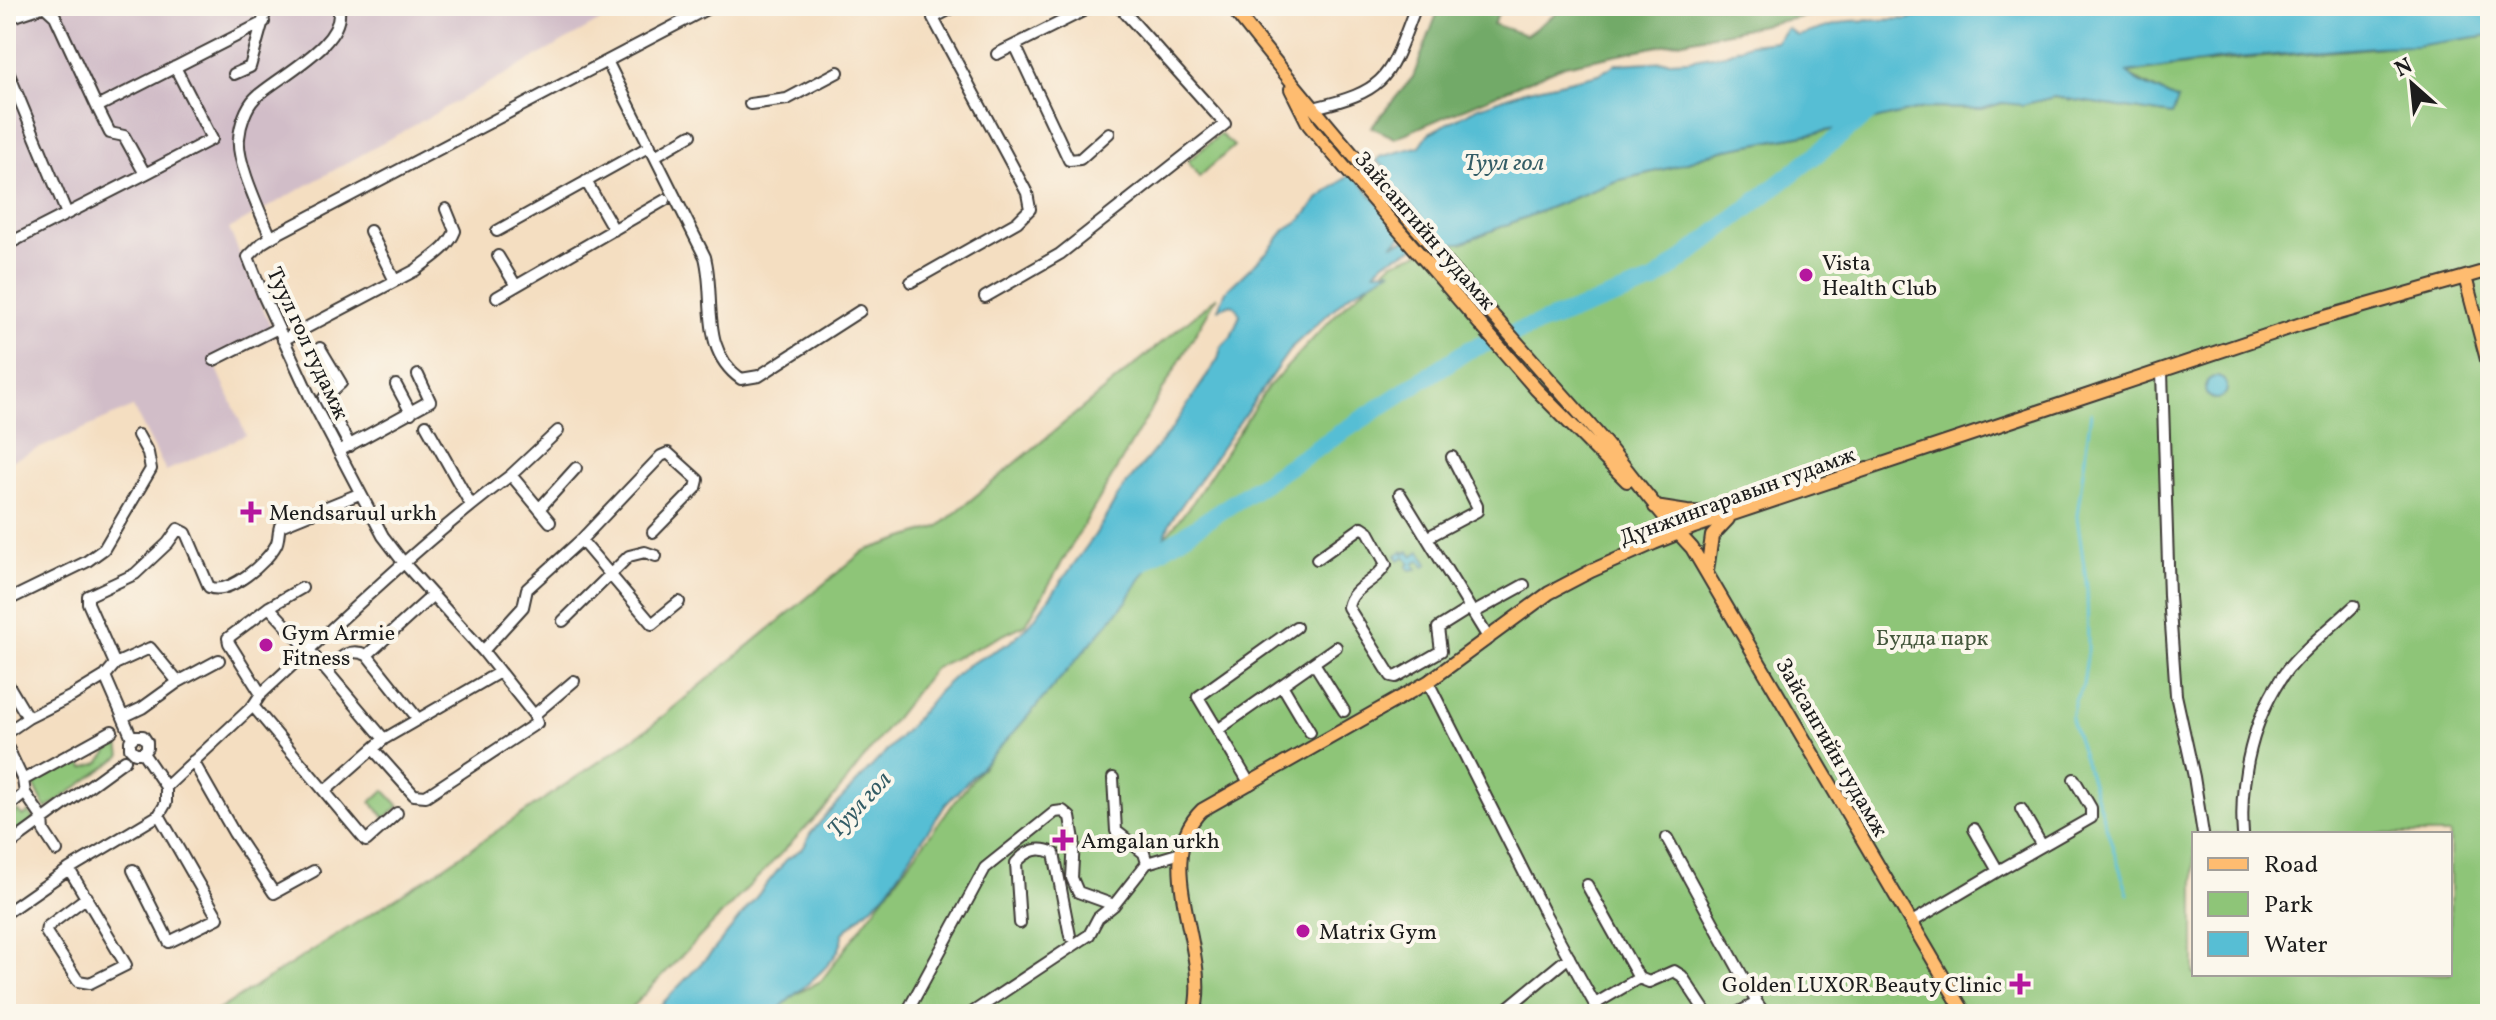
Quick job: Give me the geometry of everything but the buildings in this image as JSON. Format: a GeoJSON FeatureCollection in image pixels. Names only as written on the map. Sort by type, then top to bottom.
{"type":"FeatureCollection","features":[{"type":"Feature","properties":{"kind":"main road","name":"Зайсангийн гудамж"},"geometry":{"type":"LineString","coordinates":[[1231,6],[1313,108],[1598,434],[1707,571],[1965,1014]]}},
{"type":"Feature","properties":{"kind":"main road","name":"Зайсангийн гудамж"},"geometry":{"type":"LineString","coordinates":[[1283,72],[1309,125],[1328,148],[1536,389],[1592,448],[1655,507]]}},
{"type":"Feature","properties":{"kind":"main road","name":"Дүнжингаравын гудамж"},"geometry":{"type":"LineString","coordinates":[[1194,1014],[1198,973],[1182,887],[1181,853],[1187,827],[1194,818],[1202,810],[1428,682],[1549,593],[1678,533],[2301,324],[2490,270]]}},
{"type":"Feature","properties":{"kind":"main road"},"geometry":{"type":"LineString","coordinates":[[2465,277],[2490,371]]}},
{"type":"Feature","properties":{"kind":"main road"},"geometry":{"type":"LineString","coordinates":[[1655,507],[1734,514]]}},
{"type":"Feature","properties":{"kind":"main road"},"geometry":{"type":"LineString","coordinates":[[1707,571],[1712,536],[1734,514]]}},
{"type":"Feature","properties":{"kind":"street"},"geometry":{"type":"LineString","coordinates":[[6,19],[44,6],[55,16],[110,133],[124,136],[145,174]]}},
{"type":"Feature","properties":{"kind":"street"},"geometry":{"type":"LineString","coordinates":[[234,74],[250,67],[267,6]]}},
{"type":"Feature","properties":{"kind":"street"},"geometry":{"type":"LineString","coordinates":[[271,238],[239,154],[241,124],[254,98],[324,44],[337,28],[341,16],[338,6]]}},
{"type":"Feature","properties":{"kind":"street","name":"Туул гол гудамж"},"geometry":{"type":"LineString","coordinates":[[534,715],[383,536],[283,340],[248,257],[271,238],[712,6]]}},
{"type":"Feature","properties":{"kind":"street"},"geometry":{"type":"LineString","coordinates":[[911,282],[1017,222],[1030,209],[1027,193],[933,18],[956,6]]}},
{"type":"Feature","properties":{"kind":"street"},"geometry":{"type":"LineString","coordinates":[[997,54],[1093,6]]}},
{"type":"Feature","properties":{"kind":"street"},"geometry":{"type":"LineString","coordinates":[[985,297],[1060,254],[1225,124],[1119,6]]}},
{"type":"Feature","properties":{"kind":"street"},"geometry":{"type":"LineString","coordinates":[[1313,108],[1369,91],[1383,80],[1394,63],[1416,6]]}},
{"type":"Feature","properties":{"kind":"street"},"geometry":{"type":"LineString","coordinates":[[97,107],[264,22]]}},
{"type":"Feature","properties":{"kind":"street"},"geometry":{"type":"LineString","coordinates":[[1015,45],[1069,160],[1080,159],[1109,133]]}},
{"type":"Feature","properties":{"kind":"street"},"geometry":{"type":"LineString","coordinates":[[607,61],[705,257],[711,288],[710,327],[723,358],[736,376],[741,379],[759,376],[860,311]]}},
{"type":"Feature","properties":{"kind":"street"},"geometry":{"type":"LineString","coordinates":[[6,67],[67,214]]}},
{"type":"Feature","properties":{"kind":"street"},"geometry":{"type":"LineString","coordinates":[[6,245],[212,139],[175,67]]}},
{"type":"Feature","properties":{"kind":"street"},"geometry":{"type":"LineString","coordinates":[[750,104],[787,99],[838,72]]}},
{"type":"Feature","properties":{"kind":"street"},"geometry":{"type":"LineString","coordinates":[[497,231],[586,181],[691,135]]}},
{"type":"Feature","properties":{"kind":"street"},"geometry":{"type":"LineString","coordinates":[[586,181],[614,230]]}},
{"type":"Feature","properties":{"kind":"street"},"geometry":{"type":"LineString","coordinates":[[497,297],[665,200]]}},
{"type":"Feature","properties":{"kind":"street"},"geometry":{"type":"LineString","coordinates":[[283,340],[416,270],[439,252],[454,235],[454,226],[446,209]]}},
{"type":"Feature","properties":{"kind":"street"},"geometry":{"type":"LineString","coordinates":[[370,231],[395,281]]}},
{"type":"Feature","properties":{"kind":"street"},"geometry":{"type":"LineString","coordinates":[[498,256],[516,286]]}},
{"type":"Feature","properties":{"kind":"street"},"geometry":{"type":"LineString","coordinates":[[214,360],[278,328]]}},
{"type":"Feature","properties":{"kind":"street"},"geometry":{"type":"LineString","coordinates":[[320,348],[341,383],[324,398],[350,446]]}},
{"type":"Feature","properties":{"kind":"street"},"geometry":{"type":"LineString","coordinates":[[2162,372],[2173,663],[2176,695],[2203,832]]}},
{"type":"Feature","properties":{"kind":"street"},"geometry":{"type":"LineString","coordinates":[[339,451],[430,401],[418,375]]}},
{"type":"Feature","properties":{"kind":"street"},"geometry":{"type":"LineString","coordinates":[[396,385],[411,413]]}},
{"type":"Feature","properties":{"kind":"street"},"geometry":{"type":"LineString","coordinates":[[426,425],[471,505]]}},
{"type":"Feature","properties":{"kind":"street"},"geometry":{"type":"LineString","coordinates":[[166,787],[403,562],[511,475],[558,431]]}},
{"type":"Feature","properties":{"kind":"street"},"geometry":{"type":"LineString","coordinates":[[6,601],[86,562],[104,549],[151,469],[148,453],[138,435]]}},
{"type":"Feature","properties":{"kind":"street"},"geometry":{"type":"LineString","coordinates":[[483,651],[523,607],[527,589],[581,540],[661,456],[668,453],[698,480],[696,488],[653,532]]}},
{"type":"Feature","properties":{"kind":"street"},"geometry":{"type":"LineString","coordinates":[[1428,537],[1477,511],[1452,457]]}},
{"type":"Feature","properties":{"kind":"street"},"geometry":{"type":"LineString","coordinates":[[539,509],[576,468]]}},
{"type":"Feature","properties":{"kind":"street"},"geometry":{"type":"LineString","coordinates":[[511,475],[550,522]]}},
{"type":"Feature","properties":{"kind":"street"},"geometry":{"type":"LineString","coordinates":[[115,664],[88,603],[88,596],[143,568],[178,529],[186,533],[209,587],[222,589],[256,570],[277,543],[280,526],[359,494]]}},
{"type":"Feature","properties":{"kind":"street"},"geometry":{"type":"LineString","coordinates":[[1400,494],[1489,639]]}},
{"type":"Feature","properties":{"kind":"street"},"geometry":{"type":"LineString","coordinates":[[1317,559],[1354,529],[1362,527],[1368,531],[1386,564],[1383,570],[1354,593],[1348,607],[1391,676],[1396,677],[1441,651],[1438,628],[1524,585]]}},
{"type":"Feature","properties":{"kind":"street"},"geometry":{"type":"LineString","coordinates":[[581,540],[652,624],[679,602]]}},
{"type":"Feature","properties":{"kind":"street"},"geometry":{"type":"LineString","coordinates":[[563,621],[629,556],[637,553],[656,556]]}},
{"type":"Feature","properties":{"kind":"street"},"geometry":{"type":"LineString","coordinates":[[261,694],[228,638],[269,607],[302,588]]}},
{"type":"Feature","properties":{"kind":"street"},"geometry":{"type":"LineString","coordinates":[[367,655],[433,595]]}},
{"type":"Feature","properties":{"kind":"street"},"geometry":{"type":"LineString","coordinates":[[2243,832],[2244,782],[2257,731],[2271,698],[2296,659],[2354,606]]}},
{"type":"Feature","properties":{"kind":"street"},"geometry":{"type":"LineString","coordinates":[[269,607],[384,739]]}},
{"type":"Feature","properties":{"kind":"street"},"geometry":{"type":"LineString","coordinates":[[1250,784],[1198,697],[1296,627]]}},
{"type":"Feature","properties":{"kind":"street"},"geometry":{"type":"LineString","coordinates":[[1219,729],[1336,647]]}},
{"type":"Feature","properties":{"kind":"street"},"geometry":{"type":"LineString","coordinates":[[6,733],[105,676],[115,664],[150,648],[178,682]]}},
{"type":"Feature","properties":{"kind":"street"},"geometry":{"type":"LineString","coordinates":[[327,671],[344,654],[357,651],[367,655],[418,719]]}},
{"type":"Feature","properties":{"kind":"street"},"geometry":{"type":"LineString","coordinates":[[123,717],[219,660]]}},
{"type":"Feature","properties":{"kind":"street"},"geometry":{"type":"LineString","coordinates":[[1314,663],[1344,711]]}},
{"type":"Feature","properties":{"kind":"street"},"geometry":{"type":"LineString","coordinates":[[325,791],[384,739],[498,673]]}},
{"type":"Feature","properties":{"kind":"street"},"geometry":{"type":"LineString","coordinates":[[6,913],[69,869],[159,815],[166,803],[166,787],[143,753],[147,748],[145,739],[139,736],[132,738],[105,676]]}},
{"type":"Feature","properties":{"kind":"street"},"geometry":{"type":"LineString","coordinates":[[6,681],[28,718]]}},
{"type":"Feature","properties":{"kind":"street"},"geometry":{"type":"LineString","coordinates":[[373,749],[414,795],[426,796],[537,723],[534,715],[574,681]]}},
{"type":"Feature","properties":{"kind":"street"},"geometry":{"type":"LineString","coordinates":[[1428,682],[1598,1009],[1639,978]]}},
{"type":"Feature","properties":{"kind":"street"},"geometry":{"type":"LineString","coordinates":[[1282,685],[1310,732]]}},
{"type":"Feature","properties":{"kind":"street"},"geometry":{"type":"LineString","coordinates":[[253,706],[366,841],[397,813]]}},
{"type":"Feature","properties":{"kind":"street"},"geometry":{"type":"LineString","coordinates":[[23,780],[112,731]]}},
{"type":"Feature","properties":{"kind":"street"},"geometry":{"type":"LineString","coordinates":[[6,744],[23,780],[25,793],[43,819],[44,831],[57,851]]}},
{"type":"Feature","properties":{"kind":"street"},"geometry":{"type":"LineString","coordinates":[[6,847],[125,760]]}},
{"type":"Feature","properties":{"kind":"street"},"geometry":{"type":"LineString","coordinates":[[193,761],[234,833],[274,893],[314,871]]}},
{"type":"Feature","properties":{"kind":"street"},"geometry":{"type":"LineString","coordinates":[[1113,778],[1116,831],[1144,853],[1147,863]]}},
{"type":"Feature","properties":{"kind":"street"},"geometry":{"type":"LineString","coordinates":[[1912,922],[2091,818],[2091,808],[2074,779]]}},
{"type":"Feature","properties":{"kind":"street"},"geometry":{"type":"LineString","coordinates":[[6,809],[25,793]]}},
{"type":"Feature","properties":{"kind":"street"},"geometry":{"type":"LineString","coordinates":[[2021,809],[2042,846]]}},
{"type":"Feature","properties":{"kind":"street"},"geometry":{"type":"LineString","coordinates":[[906,1014],[985,868],[1055,812],[1063,811],[1070,817],[1074,840],[1072,878],[1078,892],[1114,905]]}},
{"type":"Feature","properties":{"kind":"street"},"geometry":{"type":"LineString","coordinates":[[133,870],[169,942],[218,918],[159,815]]}},
{"type":"Feature","properties":{"kind":"street"},"geometry":{"type":"LineString","coordinates":[[1974,829],[1998,871]]}},
{"type":"Feature","properties":{"kind":"street"},"geometry":{"type":"LineString","coordinates":[[1667,838],[1765,1014]]}},
{"type":"Feature","properties":{"kind":"street"},"geometry":{"type":"LineString","coordinates":[[1020,923],[1016,863],[1031,851],[1045,849],[1054,853],[1070,936]]}},
{"type":"Feature","properties":{"kind":"street"},"geometry":{"type":"LineString","coordinates":[[970,1014],[1089,935],[1098,918],[1114,905],[1147,863],[1181,853]]}},
{"type":"Feature","properties":{"kind":"street"},"geometry":{"type":"LineString","coordinates":[[69,869],[87,897],[126,965],[90,983],[78,981],[46,932],[47,927],[87,897]]}},
{"type":"Feature","properties":{"kind":"street"},"geometry":{"type":"LineString","coordinates":[[1587,885],[1639,978],[1649,982],[1674,971],[1682,976],[1707,1014]]}},
{"type":"Feature","properties":{"kind":"street"},"geometry":{"type":"LineString","coordinates":[[1500,1014],[1569,957]]}},
{"type":"Feature","properties":{"kind":"street"},"geometry":{"type":"LineString","coordinates":[[1735,1014],[1757,1003]]}},
{"type":"Feature","properties":{"kind":"shaded area"},"geometry":{"type":"Polygon","coordinates":[[[6,6],[627,6],[229,229],[275,336],[216,366],[246,435],[166,471],[133,407],[6,463],[6,6]]]}},
{"type":"Feature","properties":{"kind":"green space"},"geometry":{"type":"Polygon","coordinates":[[[1440,6],[1502,6],[1493,24],[1526,35],[1567,6],[1821,6],[1826,12],[1565,65],[1395,138],[1371,127],[1413,77],[1440,6]]]}},
{"type":"Feature","properties":{"kind":"green space","name":"Будда парк"},"geometry":{"type":"Polygon","coordinates":[[[2490,35],[2490,1014],[758,1014],[821,981],[953,804],[1193,502],[1267,388],[1339,311],[1393,262],[1445,243],[1461,243],[1616,181],[1673,167],[1722,150],[1822,132],[1924,108],[1982,109],[2002,103],[2032,102],[2054,97],[2172,115],[2177,100],[2126,74],[2217,62],[2490,35]]]}},
{"type":"Feature","properties":{"kind":"green space"},"geometry":{"type":"Polygon","coordinates":[[[1220,134],[1234,146],[1199,177],[1188,161],[1220,134]]]}},
{"type":"Feature","properties":{"kind":"green space"},"geometry":{"type":"Polygon","coordinates":[[[1217,297],[1026,624],[934,668],[826,807],[625,1014],[212,1014],[432,875],[650,727],[864,551],[938,527],[1217,297]]]}},
{"type":"Feature","properties":{"kind":"green space"},"geometry":{"type":"Polygon","coordinates":[[[118,739],[121,756],[46,809],[33,783],[80,760],[84,768],[99,763],[118,739]]]}},
{"type":"Feature","properties":{"kind":"green space"},"geometry":{"type":"Polygon","coordinates":[[[384,790],[399,806],[385,818],[371,802],[384,790]]]}},
{"type":"Feature","properties":{"kind":"green space"},"geometry":{"type":"Polygon","coordinates":[[[17,810],[23,816],[29,812],[34,820],[6,839],[6,827],[17,810]]]}},
{"type":"Feature","properties":{"kind":"water","name":"Туул гол"},"geometry":{"type":"Polygon","coordinates":[[[2092,6],[2490,6],[2490,35],[2416,46],[2223,59],[2127,73],[2138,82],[2178,100],[2172,115],[2054,97],[2022,105],[2002,103],[1982,109],[1924,108],[1842,128],[1722,150],[1673,167],[1616,181],[1461,243],[1445,243],[1386,177],[1387,169],[1376,161],[1380,157],[1420,146],[1429,133],[1479,107],[1524,91],[1599,74],[1616,64],[1687,60],[1725,54],[1749,44],[1776,41],[1787,28],[1798,36],[1848,21],[1907,19],[1942,12],[2092,6]]]}},
{"type":"Feature","properties":{"kind":"water"},"geometry":{"type":"Polygon","coordinates":[[[1352,173],[1405,234],[1392,244],[1410,239],[1416,247],[1385,261],[1375,271],[1392,270],[1350,294],[1291,348],[1174,516],[1128,600],[1016,730],[946,804],[885,894],[843,933],[841,944],[827,966],[774,1014],[652,1014],[713,951],[786,860],[804,847],[810,834],[827,814],[939,691],[966,666],[1009,643],[1031,623],[1095,535],[1121,491],[1171,430],[1218,359],[1221,347],[1231,337],[1240,315],[1231,304],[1218,309],[1226,291],[1286,229],[1302,219],[1318,199],[1352,173]]]}},
{"type":"Feature","properties":{"kind":"water"},"geometry":{"type":"Polygon","coordinates":[[[2216,377],[2224,380],[2227,388],[2224,396],[2216,399],[2208,396],[2205,388],[2208,380],[2216,377]]]}},
{"type":"Feature","properties":{"kind":"water"},"geometry":{"type":"Polygon","coordinates":[[[1409,551],[1413,556],[1420,551],[1428,564],[1424,567],[1420,560],[1414,564],[1417,569],[1410,570],[1405,556],[1399,560],[1396,555],[1409,551]]]}},
{"type":"Feature","properties":{"kind":"waterway","name":"Туул гол"},"geometry":{"type":"LineString","coordinates":[[1135,567],[1468,350],[1653,282],[1873,110]]}},
{"type":"Feature","properties":{"kind":"waterway"},"geometry":{"type":"LineString","coordinates":[[2091,412],[2077,516],[2087,588],[2088,649],[2083,685],[2075,700],[2071,719],[2128,894]]}},
{"type":"Feature","properties":{"kind":"place","name":"Vista Health Club"},"geometry":{"type":"Point","coordinates":[1806,275]}},
{"type":"Feature","properties":{"kind":"place","name":"Mendsaruul urkh"},"geometry":{"type":"Point","coordinates":[251,512]}},
{"type":"Feature","properties":{"kind":"place","name":"Gym Armie Fitness"},"geometry":{"type":"Point","coordinates":[266,645]}},
{"type":"Feature","properties":{"kind":"place","name":"Amgalan urkh"},"geometry":{"type":"Point","coordinates":[1063,840]}},
{"type":"Feature","properties":{"kind":"place","name":"Matrix Gym"},"geometry":{"type":"Point","coordinates":[1303,931]}},
{"type":"Feature","properties":{"kind":"place","name":"Golden LUXOR Beauty Clinic"},"geometry":{"type":"Point","coordinates":[2020,984]}}]}
